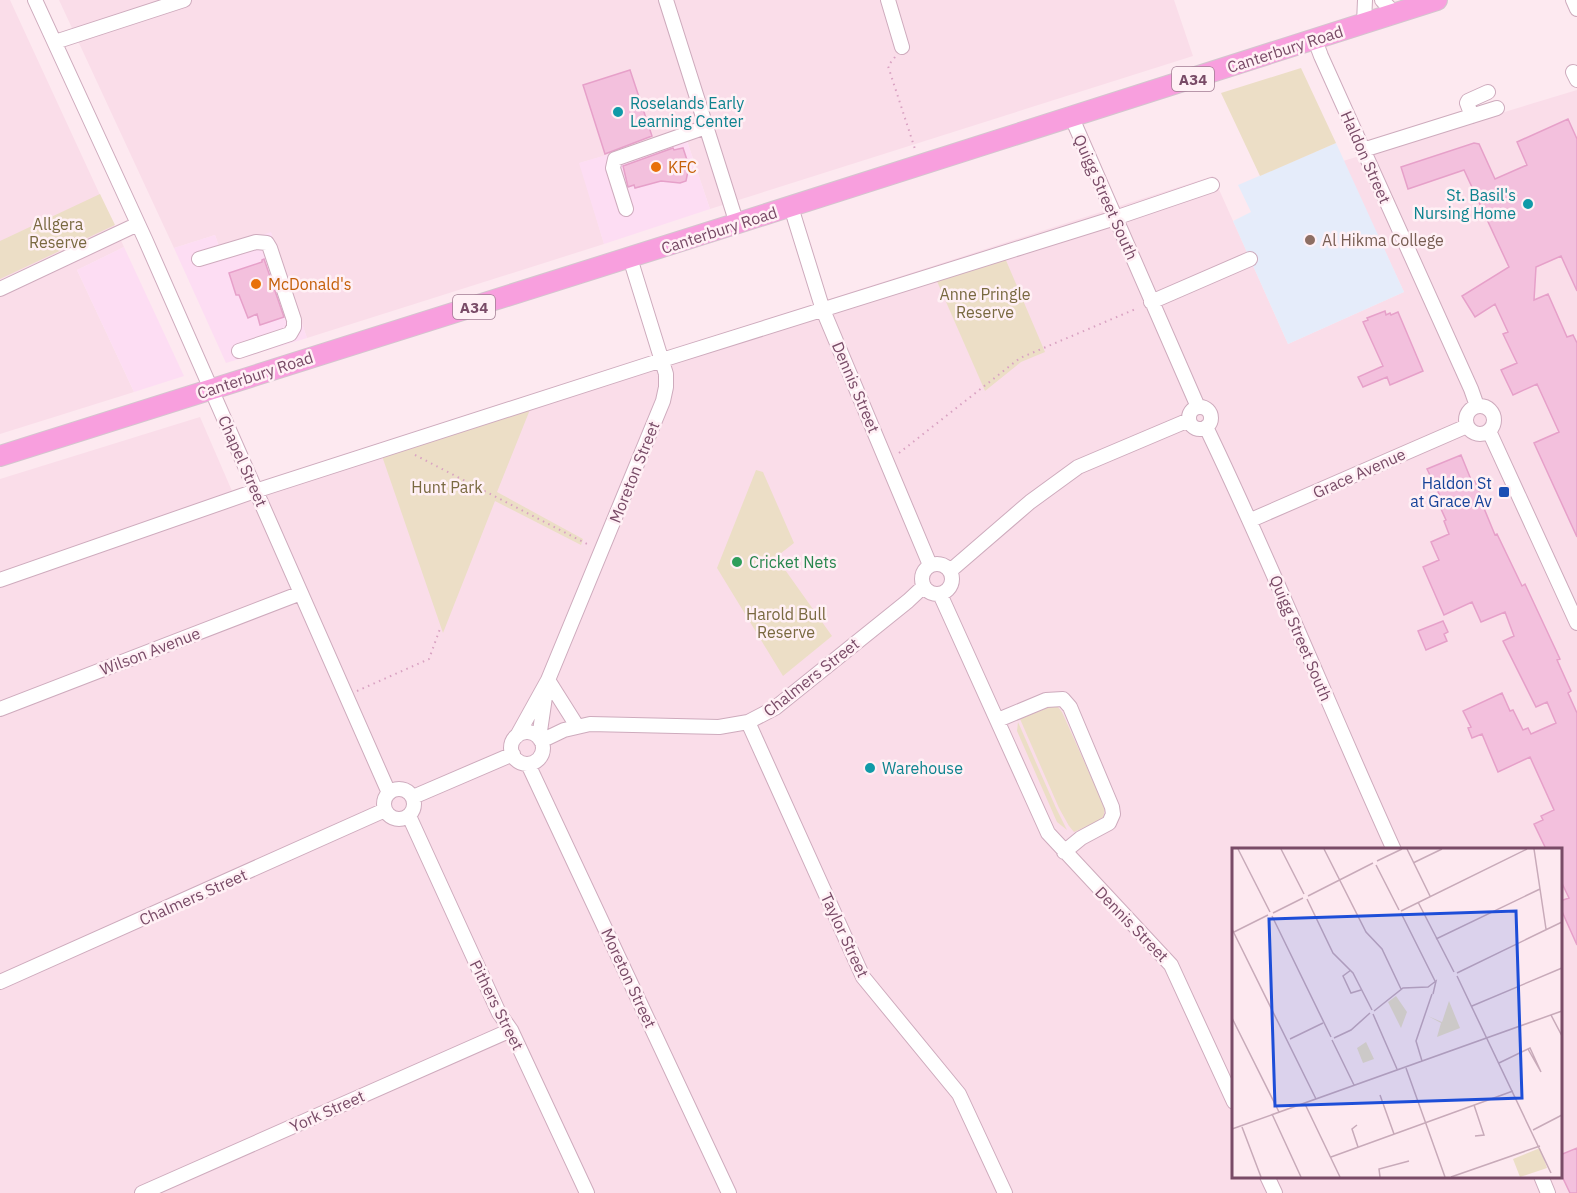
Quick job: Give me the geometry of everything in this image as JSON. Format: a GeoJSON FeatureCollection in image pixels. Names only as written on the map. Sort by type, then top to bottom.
{"type":"FeatureCollection","features":[{"type":"Feature","properties":{"kind":"highway","name":"Canterbury Road"},"geometry":{"type":"LineString","coordinates":[[0,456],[1364,24],[1388,7],[1437,0]]}},
{"type":"Feature","properties":{"kind":"street","name":"Chapel Street"},"geometry":{"type":"LineString","coordinates":[[35,0],[138,224],[389,793]]}},
{"type":"Feature","properties":{"kind":"street"},"geometry":{"type":"LineString","coordinates":[[55,42],[184,0]]}},
{"type":"Feature","properties":{"kind":"street"},"geometry":{"type":"LineString","coordinates":[[666,0],[737,224]]}},
{"type":"Feature","properties":{"kind":"street"},"geometry":{"type":"LineString","coordinates":[[888,0],[903,47]]}},
{"type":"Feature","properties":{"kind":"street"},"geometry":{"type":"LineString","coordinates":[[1364,24],[1365,0]]}},
{"type":"Feature","properties":{"kind":"street"},"geometry":{"type":"LineString","coordinates":[[1573,0],[1577,9]]}},
{"type":"Feature","properties":{"kind":"street","name":"Haldon Street"},"geometry":{"type":"LineString","coordinates":[[1315,39],[1477,406]]}},
{"type":"Feature","properties":{"kind":"street"},"geometry":{"type":"LineString","coordinates":[[1472,116],[1468,101],[1488,92]]}},
{"type":"Feature","properties":{"kind":"street"},"geometry":{"type":"LineString","coordinates":[[1363,150],[1497,108]]}},
{"type":"Feature","properties":{"kind":"street","name":"Quigg Street South"},"geometry":{"type":"LineString","coordinates":[[1072,118],[1198,407]]}},
{"type":"Feature","properties":{"kind":"street"},"geometry":{"type":"LineString","coordinates":[[626,209],[613,168],[615,159],[706,127]]}},
{"type":"Feature","properties":{"kind":"street"},"geometry":{"type":"LineString","coordinates":[[0,580],[255,491],[1115,218],[1212,185]]}},
{"type":"Feature","properties":{"kind":"street","name":"Dennis Street"},"geometry":{"type":"LineString","coordinates":[[791,207],[823,310],[930,565]]}},
{"type":"Feature","properties":{"kind":"street"},"geometry":{"type":"LineString","coordinates":[[0,289],[138,224]]}},
{"type":"Feature","properties":{"kind":"street"},"geometry":{"type":"LineString","coordinates":[[201,263],[248,244],[267,243],[270,248],[294,320],[294,327],[290,334],[239,351]]}},
{"type":"Feature","properties":{"kind":"street","name":"Moreton Street"},"geometry":{"type":"LineString","coordinates":[[517,736],[548,680],[663,401],[666,374],[630,258]]}},
{"type":"Feature","properties":{"kind":"street"},"geometry":{"type":"LineString","coordinates":[[1151,302],[1250,259]]}},
{"type":"Feature","properties":{"kind":"street"},"geometry":{"type":"LineString","coordinates":[[1477,406],[1486,407],[1493,414],[1494,423],[1489,431],[1476,434],[1467,426],[1465,421],[1468,411],[1477,406]]}},
{"type":"Feature","properties":{"kind":"street"},"geometry":{"type":"LineString","coordinates":[[1198,407],[1207,409],[1211,415],[1206,427],[1196,428],[1189,420],[1192,410],[1198,407]]}},
{"type":"Feature","properties":{"kind":"street"},"geometry":{"type":"LineString","coordinates":[[950,571],[1030,502],[1078,467],[1189,420]]}},
{"type":"Feature","properties":{"kind":"street","name":"Grace Avenue"},"geometry":{"type":"LineString","coordinates":[[1251,520],[1467,426]]}},
{"type":"Feature","properties":{"kind":"street","name":"Quigg Street South"},"geometry":{"type":"LineString","coordinates":[[1206,427],[1251,520],[1336,723],[1394,848]]}},
{"type":"Feature","properties":{"kind":"street"},"geometry":{"type":"LineString","coordinates":[[1489,431],[1577,623]]}},
{"type":"Feature","properties":{"kind":"street"},"geometry":{"type":"LineString","coordinates":[[939,563],[950,571],[951,585],[940,594],[930,593],[922,582],[923,572],[930,565],[939,563]]}},
{"type":"Feature","properties":{"kind":"street","name":"Chalmers Street"},"geometry":{"type":"LineString","coordinates":[[540,739],[577,726],[606,723],[719,727],[748,722],[775,708],[924,586]]}},
{"type":"Feature","properties":{"kind":"street","name":"Wilson Avenue"},"geometry":{"type":"LineString","coordinates":[[0,709],[301,593]]}},
{"type":"Feature","properties":{"kind":"street","name":"Dennis Street"},"geometry":{"type":"LineString","coordinates":[[940,594],[1048,833],[1171,965],[1232,1100]]}},
{"type":"Feature","properties":{"kind":"street"},"geometry":{"type":"LineString","coordinates":[[548,680],[577,726]]}},
{"type":"Feature","properties":{"kind":"street","name":"Moreton Street"},"geometry":{"type":"LineString","coordinates":[[540,739],[548,680]]}},
{"type":"Feature","properties":{"kind":"street"},"geometry":{"type":"LineString","coordinates":[[998,720],[1052,698],[1063,699],[1070,707],[1113,814],[1109,823],[1081,838],[1064,852]]}},
{"type":"Feature","properties":{"kind":"street","name":"Taylor Street"},"geometry":{"type":"LineString","coordinates":[[748,722],[863,977],[959,1094],[1005,1193]]}},
{"type":"Feature","properties":{"kind":"street"},"geometry":{"type":"LineString","coordinates":[[526,733],[540,739],[543,751],[538,760],[528,764],[518,760],[513,754],[512,745],[517,736],[526,733]]}},
{"type":"Feature","properties":{"kind":"street"},"geometry":{"type":"LineString","coordinates":[[413,797],[513,754]]}},
{"type":"Feature","properties":{"kind":"street","name":"Moreton Street"},"geometry":{"type":"LineString","coordinates":[[528,764],[729,1193]]}},
{"type":"Feature","properties":{"kind":"street"},"geometry":{"type":"LineString","coordinates":[[397,788],[413,797],[415,805],[409,816],[400,819],[391,817],[385,810],[384,801],[389,793],[397,788]]}},
{"type":"Feature","properties":{"kind":"street","name":"Chalmers Street"},"geometry":{"type":"LineString","coordinates":[[0,982],[385,810]]}},
{"type":"Feature","properties":{"kind":"street","name":"Pithers Street"},"geometry":{"type":"LineString","coordinates":[[409,816],[499,1013],[511,1030],[587,1193]]}},
{"type":"Feature","properties":{"kind":"street","name":"York Street"},"geometry":{"type":"LineString","coordinates":[[142,1193],[511,1030]]}},
{"type":"Feature","properties":{"kind":"street"},"geometry":{"type":"LineString","coordinates":[[1268,1178],[1275,1193]]}},
{"type":"Feature","properties":{"kind":"street"},"geometry":{"type":"LineString","coordinates":[[1542,1178],[1548,1193]]}},
{"type":"Feature","properties":{"kind":"path"},"geometry":{"type":"LineString","coordinates":[[903,47],[888,66],[915,149]]}},
{"type":"Feature","properties":{"kind":"path"},"geometry":{"type":"LineString","coordinates":[[887,463],[1020,358],[1151,302]]}},
{"type":"Feature","properties":{"kind":"path"},"geometry":{"type":"LineString","coordinates":[[396,446],[602,551]]}},
{"type":"Feature","properties":{"kind":"path"},"geometry":{"type":"LineString","coordinates":[[346,696],[429,658],[441,626]]}},
{"type":"Feature","properties":{"kind":"shaded area"},"geometry":{"type":"Polygon","coordinates":[[[0,0],[10,0],[124,247],[77,270],[134,392],[0,434],[0,0]]]}},
{"type":"Feature","properties":{"kind":"shaded area"},"geometry":{"type":"Polygon","coordinates":[[[59,0],[1174,0],[1193,56],[710,209],[684,132],[580,163],[604,244],[307,338],[271,233],[220,249],[215,235],[174,248],[59,0]]]}},
{"type":"Feature","properties":{"kind":"shaded area"},"geometry":{"type":"Polygon","coordinates":[[[1577,90],[1577,1193],[0,1193],[0,479],[200,417],[232,491],[1213,176],[1288,344],[1404,292],[1343,161],[1577,90]]]}},
{"type":"Feature","properties":{"kind":"shaded area"},"geometry":{"type":"Polygon","coordinates":[[[684,132],[710,209],[604,244],[579,163],[684,132]]]}},
{"type":"Feature","properties":{"kind":"shaded area","name":"Al Hikma College"},"geometry":{"type":"Polygon","coordinates":[[[1336,143],[1404,292],[1288,344],[1233,221],[1251,212],[1238,185],[1336,143]]]}},
{"type":"Feature","properties":{"kind":"shaded area"},"geometry":{"type":"Polygon","coordinates":[[[271,232],[307,338],[226,363],[174,248],[215,235],[220,249],[271,232]]]}},
{"type":"Feature","properties":{"kind":"shaded area"},"geometry":{"type":"Polygon","coordinates":[[[124,247],[184,376],[134,392],[77,270],[124,247]]]}},
{"type":"Feature","properties":{"kind":"green space"},"geometry":{"type":"Polygon","coordinates":[[[1301,68],[1336,143],[1260,176],[1221,93],[1301,68]]]}},
{"type":"Feature","properties":{"kind":"green space","name":"Allgera Reserve"},"geometry":{"type":"Polygon","coordinates":[[[100,194],[115,225],[0,279],[0,241],[100,194]]]}},
{"type":"Feature","properties":{"kind":"green space","name":"Anne Pringle Reserve"},"geometry":{"type":"Polygon","coordinates":[[[1005,258],[1045,352],[1021,362],[985,391],[936,279],[1005,258]]]}},
{"type":"Feature","properties":{"kind":"green space","name":"Hunt Park"},"geometry":{"type":"Polygon","coordinates":[[[531,407],[497,492],[583,539],[581,545],[495,501],[443,633],[382,456],[531,407]]]}},
{"type":"Feature","properties":{"kind":"green space","name":"Harold Bull Reserve"},"geometry":{"type":"Polygon","coordinates":[[[756,470],[763,472],[794,543],[776,557],[832,636],[783,676],[717,568],[756,470]]]}},
{"type":"Feature","properties":{"kind":"green space"},"geometry":{"type":"Polygon","coordinates":[[[1052,706],[1058,707],[1062,712],[1105,808],[1103,819],[1074,832],[1059,808],[1020,719],[1052,706]]]}},
{"type":"Feature","properties":{"kind":"green space"},"geometry":{"type":"Polygon","coordinates":[[[1018,722],[1067,830],[1057,822],[1017,731],[1018,722]]]}},
{"type":"Feature","properties":{"kind":"building","name":"Roselands Early Learning Center"},"geometry":{"type":"Polygon","coordinates":[[[630,70],[652,136],[605,154],[583,85],[630,70]]]}},
{"type":"Feature","properties":{"kind":"building"},"geometry":{"type":"Polygon","coordinates":[[[1568,119],[1577,139],[1577,291],[1561,256],[1536,267],[1534,300],[1548,294],[1567,337],[1573,335],[1577,343],[1577,537],[1534,443],[1559,432],[1537,384],[1513,395],[1501,370],[1517,363],[1503,334],[1508,332],[1495,304],[1475,317],[1462,296],[1509,267],[1464,170],[1408,189],[1401,167],[1474,143],[1479,144],[1495,179],[1527,165],[1517,142],[1568,119]]]}},
{"type":"Feature","properties":{"kind":"building","name":"KFC"},"geometry":{"type":"Polygon","coordinates":[[[673,148],[674,150],[683,148],[689,166],[686,181],[680,183],[661,181],[635,188],[634,185],[628,187],[623,166],[673,148]]]}},
{"type":"Feature","properties":{"kind":"building","name":"McDonald's"},"geometry":{"type":"Polygon","coordinates":[[[264,259],[284,317],[260,325],[257,314],[248,318],[239,295],[236,295],[229,273],[262,262],[264,259]]]}},
{"type":"Feature","properties":{"kind":"building"},"geometry":{"type":"Polygon","coordinates":[[[1385,311],[1386,315],[1398,312],[1423,371],[1390,385],[1387,377],[1363,387],[1358,377],[1383,366],[1363,322],[1385,311]]]}},
{"type":"Feature","properties":{"kind":"building"},"geometry":{"type":"Polygon","coordinates":[[[1461,455],[1472,482],[1475,481],[1495,535],[1497,534],[1522,586],[1525,584],[1560,659],[1557,660],[1571,691],[1568,693],[1577,713],[1577,945],[1562,911],[1562,900],[1569,898],[1562,883],[1562,848],[1546,848],[1534,824],[1543,820],[1541,816],[1554,810],[1530,757],[1498,772],[1482,734],[1472,738],[1468,728],[1471,727],[1463,711],[1502,693],[1510,711],[1513,710],[1523,730],[1528,728],[1531,734],[1556,723],[1547,702],[1536,707],[1503,641],[1514,636],[1505,612],[1481,622],[1472,602],[1444,615],[1423,567],[1439,560],[1431,542],[1449,534],[1444,521],[1446,520],[1436,498],[1440,496],[1427,469],[1461,455]]]}},
{"type":"Feature","properties":{"kind":"building"},"geometry":{"type":"Polygon","coordinates":[[[1443,621],[1448,632],[1444,634],[1447,641],[1426,650],[1418,631],[1443,621]]]}},
{"type":"Feature","properties":{"kind":"building"},"geometry":{"type":"Polygon","coordinates":[[[1577,1148],[1577,1193],[1570,1193],[1562,1176],[1562,1154],[1577,1148]]]}},
{"type":"Feature","properties":{"kind":"place","name":"Roselands Early Learning Center"},"geometry":{"type":"Point","coordinates":[618,112]}},
{"type":"Feature","properties":{"kind":"place","name":"KFC"},"geometry":{"type":"Point","coordinates":[656,167]}},
{"type":"Feature","properties":{"kind":"place","name":"St. Basil's Nursing Home"},"geometry":{"type":"Point","coordinates":[1528,204]}},
{"type":"Feature","properties":{"kind":"place","name":"Al Hikma College"},"geometry":{"type":"Point","coordinates":[1310,240]}},
{"type":"Feature","properties":{"kind":"place","name":"McDonald's"},"geometry":{"type":"Point","coordinates":[256,284]}},
{"type":"Feature","properties":{"kind":"place","name":"Haldon St at Grace Av"},"geometry":{"type":"Point","coordinates":[1504,492]}},
{"type":"Feature","properties":{"kind":"place","name":"Cricket Nets"},"geometry":{"type":"Point","coordinates":[737,562]}},
{"type":"Feature","properties":{"kind":"place","name":"Warehouse"},"geometry":{"type":"Point","coordinates":[870,768]}}]}
